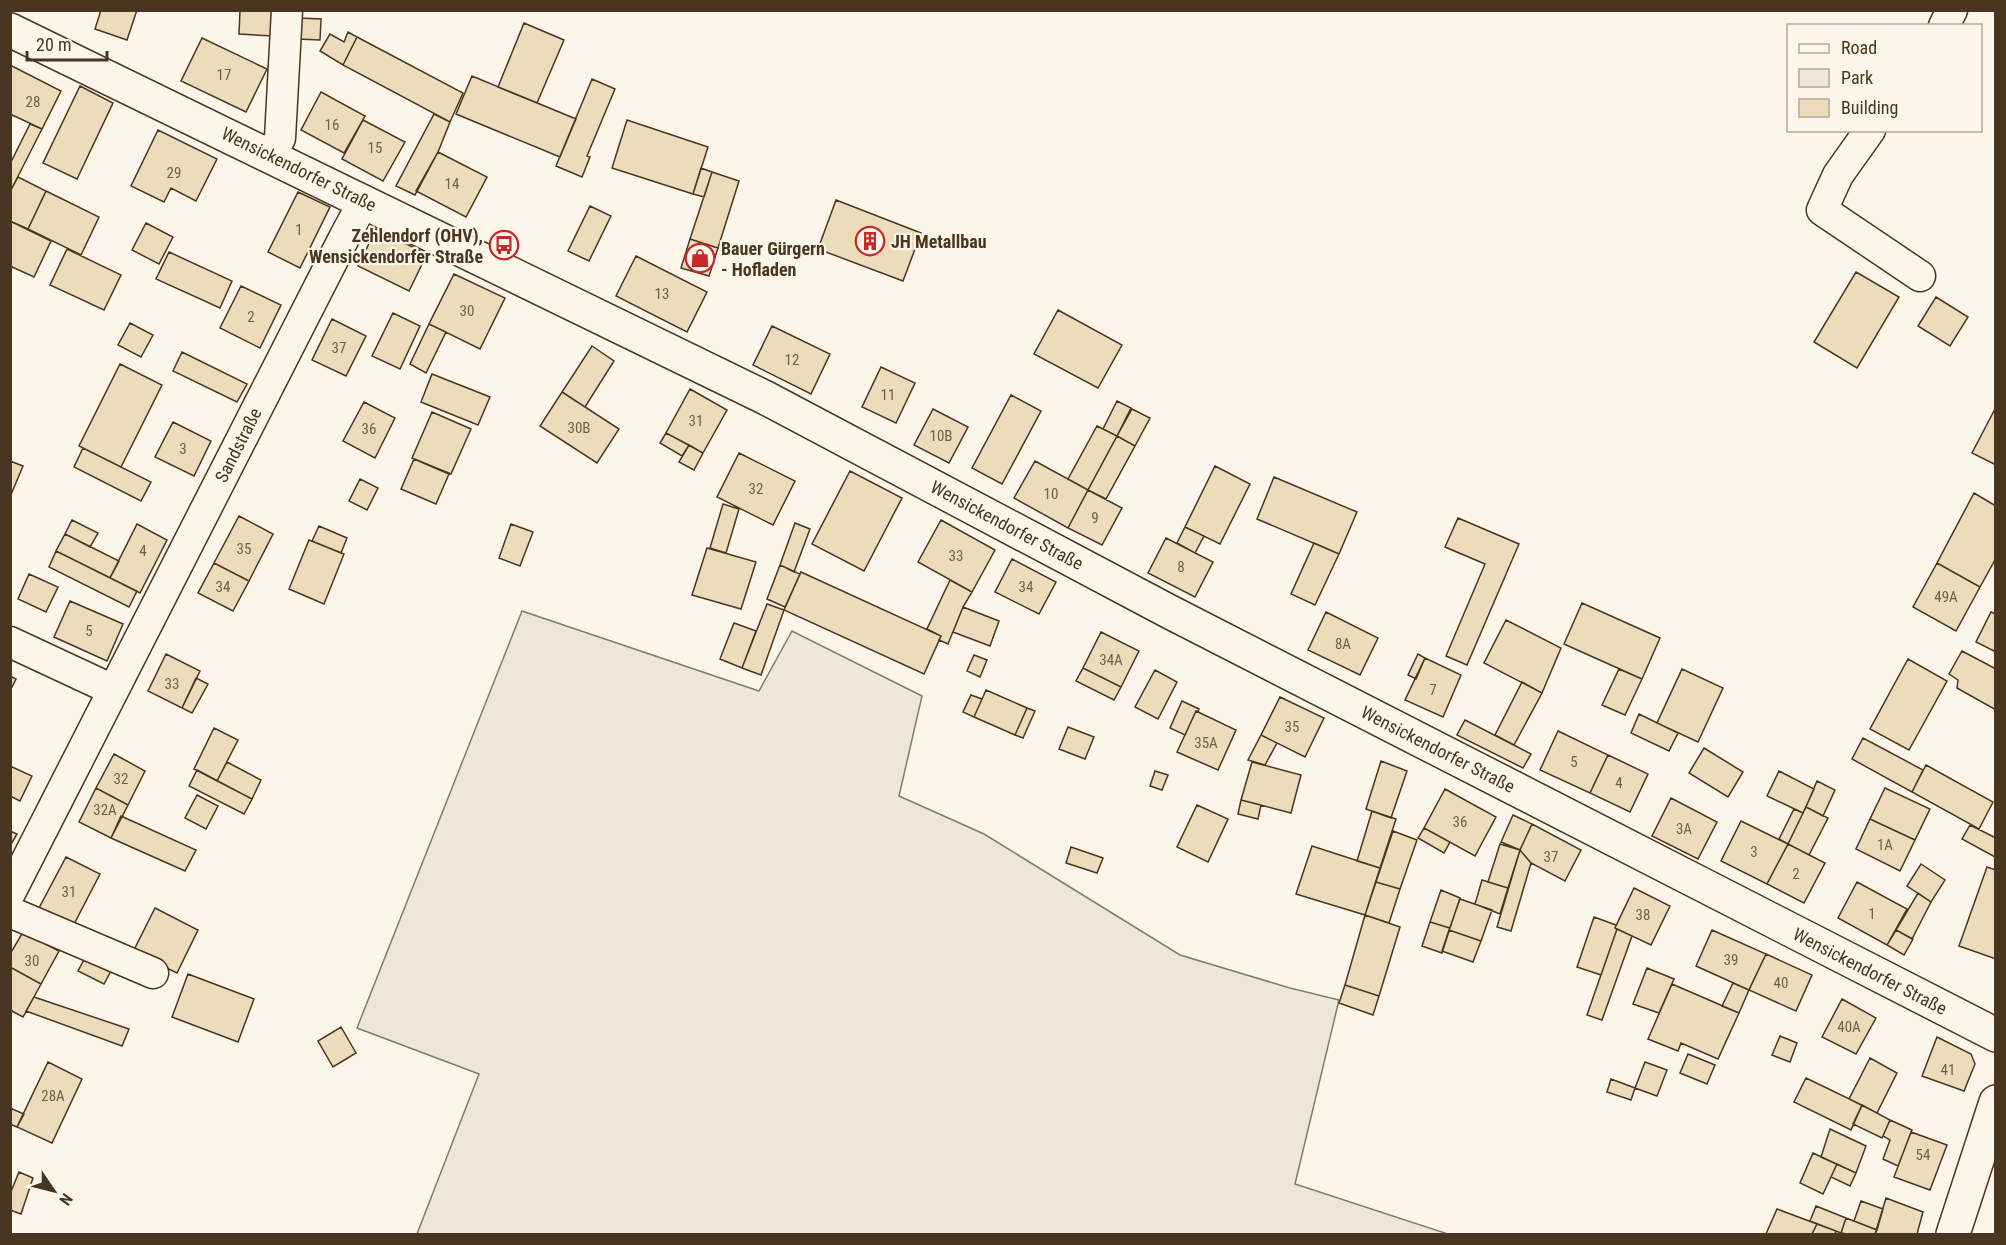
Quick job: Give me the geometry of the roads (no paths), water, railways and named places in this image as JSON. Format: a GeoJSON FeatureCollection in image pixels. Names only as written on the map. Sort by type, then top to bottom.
{"type":"FeatureCollection","features":[{"type":"Feature","properties":{"kind":"main road","name":"Wensickendorfer Straße"},"geometry":{"type":"LineString","coordinates":[[10,30],[764,397],[1170,612],[1995,1035]]}},
{"type":"Feature","properties":{"kind":"main road"},"geometry":{"type":"LineString","coordinates":[[1953,1234],[1995,1102]]}},
{"type":"Feature","properties":{"kind":"street"},"geometry":{"type":"LineString","coordinates":[[271,156],[280,138],[287,10]]}},
{"type":"Feature","properties":{"kind":"street"},"geometry":{"type":"LineString","coordinates":[[1945,24],[1953,10]]}},
{"type":"Feature","properties":{"kind":"street"},"geometry":{"type":"LineString","coordinates":[[1869,132],[1838,175],[1822,210],[1920,276]]}},
{"type":"Feature","properties":{"kind":"street","name":"Sandstraße"},"geometry":{"type":"LineString","coordinates":[[10,893],[364,201]]}},
{"type":"Feature","properties":{"kind":"street"},"geometry":{"type":"LineString","coordinates":[[10,642],[113,690]]}},
{"type":"Feature","properties":{"kind":"street"},"geometry":{"type":"LineString","coordinates":[[10,912],[153,973]]}},
{"type":"Feature","properties":{"kind":"place","name":"JH Metallbau"},"geometry":{"type":"Point","coordinates":[870,241]}},
{"type":"Feature","properties":{"kind":"place","name":"Zehlendorf (OHV), Wensickendorfer Straße"},"geometry":{"type":"Point","coordinates":[504,245]}},
{"type":"Feature","properties":{"kind":"place","name":"Bauer Gürgern - Hofladen"},"geometry":{"type":"Point","coordinates":[700,258]}}]}
